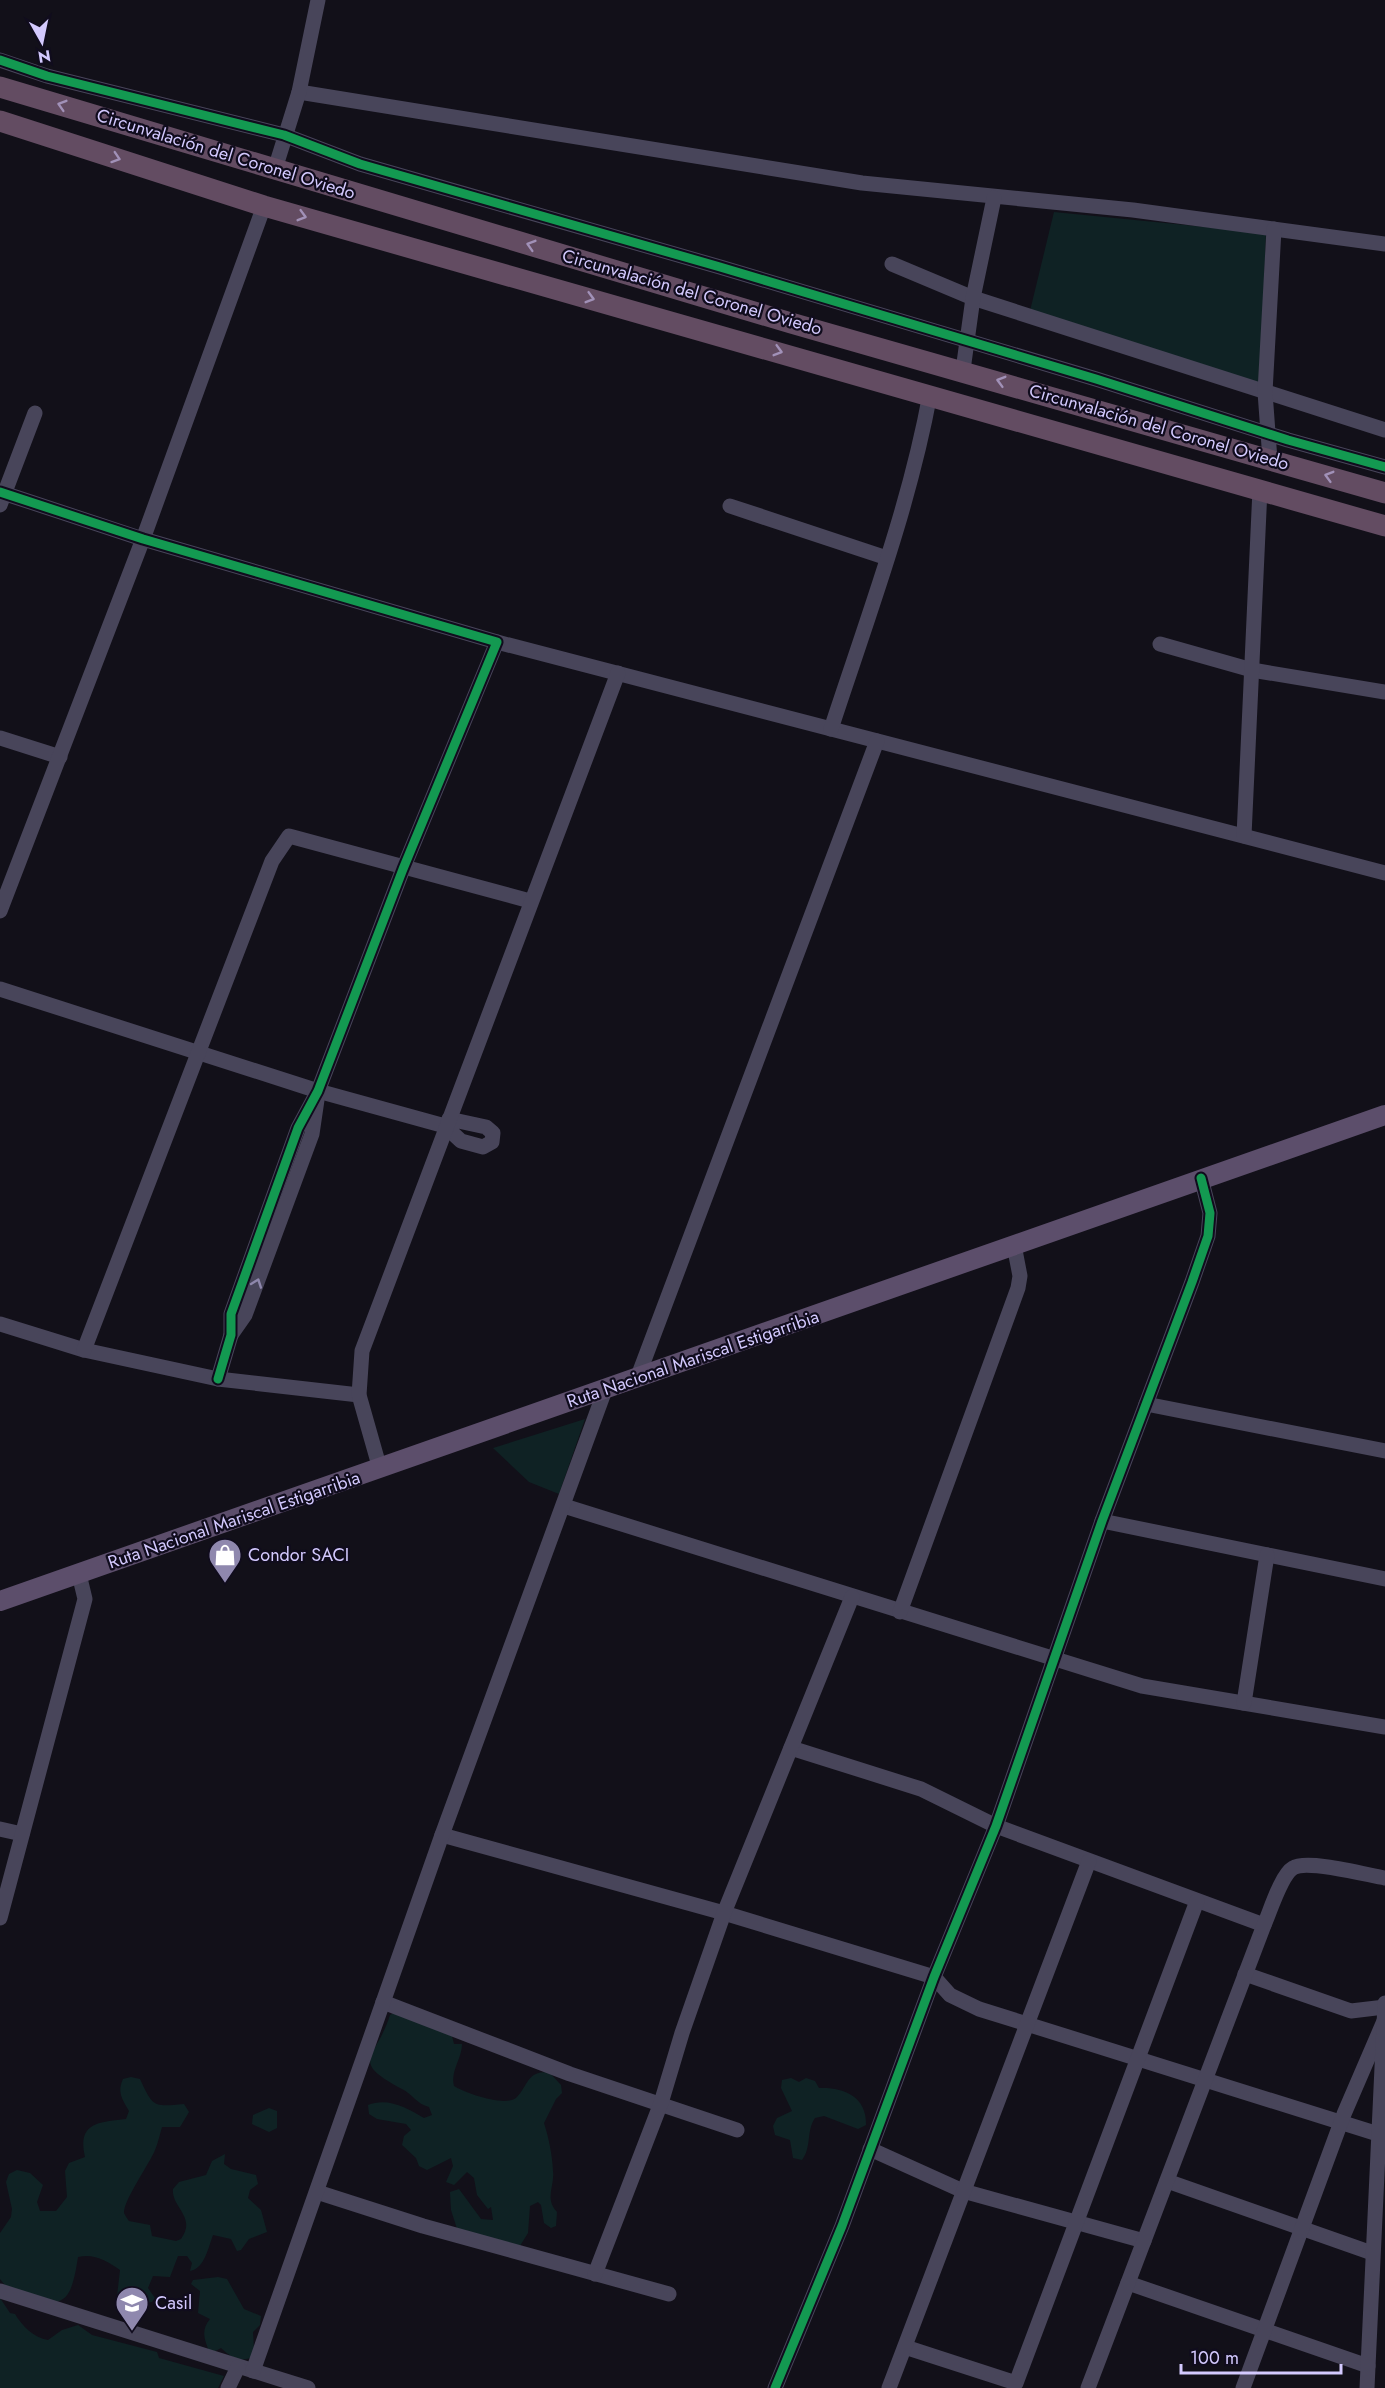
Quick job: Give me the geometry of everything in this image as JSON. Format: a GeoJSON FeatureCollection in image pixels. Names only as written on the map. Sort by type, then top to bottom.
{"type":"FeatureCollection","features":[{"type":"Feature","properties":{"kind":"highway","name":"Circunvalación del Coronel Oviedo"},"geometry":{"type":"LineString","coordinates":[[0,87],[791,322],[1385,493]]}},
{"type":"Feature","properties":{"kind":"highway","name":"Circunvalación del Coronel Oviedo"},"geometry":{"type":"LineString","coordinates":[[0,121],[264,206],[930,394],[1385,526]]}},
{"type":"Feature","properties":{"kind":"main road","name":"Ruta Nacional Mariscal Estigarribia"},"geometry":{"type":"LineString","coordinates":[[0,1601],[1385,1115]]}},
{"type":"Feature","properties":{"kind":"street"},"geometry":{"type":"LineString","coordinates":[[275,169],[299,92],[318,0]]}},
{"type":"Feature","properties":{"kind":"street"},"geometry":{"type":"LineString","coordinates":[[0,60],[47,76],[285,135],[360,164],[967,341],[1385,467]]}},
{"type":"Feature","properties":{"kind":"street"},"geometry":{"type":"LineString","coordinates":[[299,92],[862,183],[994,198],[1133,210],[1385,244]]}},
{"type":"Feature","properties":{"kind":"street"},"geometry":{"type":"LineString","coordinates":[[963,370],[973,298],[994,198]]}},
{"type":"Feature","properties":{"kind":"street"},"geometry":{"type":"LineString","coordinates":[[0,911],[143,539],[264,206]]}},
{"type":"Feature","properties":{"kind":"street"},"geometry":{"type":"LineString","coordinates":[[1269,460],[1265,392],[1274,229]]}},
{"type":"Feature","properties":{"kind":"street"},"geometry":{"type":"LineString","coordinates":[[892,264],[973,298],[1385,430]]}},
{"type":"Feature","properties":{"kind":"street"},"geometry":{"type":"LineString","coordinates":[[831,729],[887,558],[923,433],[930,394]]}},
{"type":"Feature","properties":{"kind":"street"},"geometry":{"type":"LineString","coordinates":[[35,413],[1,497],[497,642],[1385,873]]}},
{"type":"Feature","properties":{"kind":"street"},"geometry":{"type":"LineString","coordinates":[[1244,836],[1260,489]]}},
{"type":"Feature","properties":{"kind":"street"},"geometry":{"type":"LineString","coordinates":[[730,506],[887,558]]}},
{"type":"Feature","properties":{"kind":"street"},"geometry":{"type":"LineString","coordinates":[[218,1379],[231,1335],[245,1315],[312,1134],[318,1091],[403,868],[497,642]]}},
{"type":"Feature","properties":{"kind":"street"},"geometry":{"type":"LineString","coordinates":[[1160,644],[1252,670],[1385,692]]}},
{"type":"Feature","properties":{"kind":"street"},"geometry":{"type":"LineString","coordinates":[[380,1469],[359,1395],[362,1351],[618,673]]}},
{"type":"Feature","properties":{"kind":"street"},"geometry":{"type":"LineString","coordinates":[[0,738],[60,756]]}},
{"type":"Feature","properties":{"kind":"street"},"geometry":{"type":"LineString","coordinates":[[637,1379],[877,741]]}},
{"type":"Feature","properties":{"kind":"street"},"geometry":{"type":"LineString","coordinates":[[84,1350],[272,861],[288,836],[530,901]]}},
{"type":"Feature","properties":{"kind":"street"},"geometry":{"type":"LineString","coordinates":[[0,989],[318,1091],[447,1123]]}},
{"type":"Feature","properties":{"kind":"street"},"geometry":{"type":"LineString","coordinates":[[775,2388],[870,2149],[934,1977],[996,1826],[1102,1521],[1208,1236],[1210,1213],[1201,1179]]}},
{"type":"Feature","properties":{"kind":"street"},"geometry":{"type":"LineString","coordinates":[[900,1612],[1018,1288],[1020,1276],[1014,1245]]}},
{"type":"Feature","properties":{"kind":"street"},"geometry":{"type":"LineString","coordinates":[[0,1324],[84,1350],[218,1379],[359,1395]]}},
{"type":"Feature","properties":{"kind":"street"},"geometry":{"type":"LineString","coordinates":[[253,2371],[442,1834],[605,1390]]}},
{"type":"Feature","properties":{"kind":"street"},"geometry":{"type":"LineString","coordinates":[[1146,1404],[1385,1451]]}},
{"type":"Feature","properties":{"kind":"street"},"geometry":{"type":"LineString","coordinates":[[564,1506],[1142,1686],[1385,1727]]}},
{"type":"Feature","properties":{"kind":"street"},"geometry":{"type":"LineString","coordinates":[[1102,1521],[1385,1579]]}},
{"type":"Feature","properties":{"kind":"street"},"geometry":{"type":"LineString","coordinates":[[1244,1703],[1267,1555]]}},
{"type":"Feature","properties":{"kind":"street"},"geometry":{"type":"LineString","coordinates":[[0,1918],[85,1599],[79,1574]]}},
{"type":"Feature","properties":{"kind":"street"},"geometry":{"type":"LineString","coordinates":[[596,2274],[661,2103],[682,2033],[724,1913],[852,1597]]}},
{"type":"Feature","properties":{"kind":"street"},"geometry":{"type":"LineString","coordinates":[[791,1748],[921,1789],[996,1826],[1264,1925]]}},
{"type":"Feature","properties":{"kind":"street"},"geometry":{"type":"LineString","coordinates":[[0,1828],[22,1834]]}},
{"type":"Feature","properties":{"kind":"street"},"geometry":{"type":"LineString","coordinates":[[442,1834],[724,1913],[934,1977],[950,1995],[969,2004],[1137,2059],[1378,2133]]}},
{"type":"Feature","properties":{"kind":"street"},"geometry":{"type":"LineString","coordinates":[[889,2388],[1089,1861]]}},
{"type":"Feature","properties":{"kind":"street"},"geometry":{"type":"LineString","coordinates":[[1088,2388],[1245,1974],[1286,1876],[1294,1867],[1308,1865],[1385,1878]]}},
{"type":"Feature","properties":{"kind":"street"},"geometry":{"type":"LineString","coordinates":[[905,2347],[1016,2383],[1197,1901]]}},
{"type":"Feature","properties":{"kind":"street"},"geometry":{"type":"LineString","coordinates":[[1245,1974],[1351,2011],[1385,2010]]}},
{"type":"Feature","properties":{"kind":"street"},"geometry":{"type":"LineString","coordinates":[[383,2002],[570,2074],[737,2130]]}},
{"type":"Feature","properties":{"kind":"street"},"geometry":{"type":"LineString","coordinates":[[1243,2388],[1385,2010]]}},
{"type":"Feature","properties":{"kind":"street"},"geometry":{"type":"LineString","coordinates":[[1367,2388],[1372,2253],[1380,2202],[1378,2133],[1385,2010]]}},
{"type":"Feature","properties":{"kind":"street"},"geometry":{"type":"LineString","coordinates":[[870,2149],[963,2191],[1144,2241]]}},
{"type":"Feature","properties":{"kind":"street"},"geometry":{"type":"LineString","coordinates":[[1167,2181],[1372,2253]]}},
{"type":"Feature","properties":{"kind":"street"},"geometry":{"type":"LineString","coordinates":[[317,2192],[423,2226],[669,2294]]}},
{"type":"Feature","properties":{"kind":"street"},"geometry":{"type":"LineString","coordinates":[[1128,2283],[1368,2366]]}},
{"type":"Feature","properties":{"kind":"street"},"geometry":{"type":"LineString","coordinates":[[0,2292],[308,2388]]}},
{"type":"Feature","properties":{"kind":"street"},"geometry":{"type":"LineString","coordinates":[[228,2388],[238,2367]]}},
{"type":"Feature","properties":{"kind":"green space"},"geometry":{"type":"Polygon","coordinates":[[[1054,212],[1266,233],[1260,385],[1030,311],[1054,212]]]}},
{"type":"Feature","properties":{"kind":"green space"},"geometry":{"type":"Polygon","coordinates":[[[585,1419],[559,1494],[529,1482],[493,1448],[585,1419]]]}},
{"type":"Feature","properties":{"kind":"green space"},"geometry":{"type":"Polygon","coordinates":[[[398,2011],[452,2036],[454,2044],[462,2044],[453,2081],[454,2086],[459,2089],[504,2101],[517,2097],[532,2076],[542,2072],[549,2072],[561,2085],[562,2093],[556,2099],[544,2123],[552,2159],[551,2202],[557,2212],[556,2226],[551,2228],[544,2223],[541,2205],[538,2202],[530,2206],[528,2233],[518,2249],[459,2235],[451,2210],[450,2192],[459,2189],[481,2219],[493,2220],[491,2207],[488,2209],[477,2195],[474,2178],[467,2172],[454,2185],[446,2182],[453,2166],[451,2158],[427,2170],[419,2166],[416,2158],[402,2145],[404,2136],[411,2130],[406,2124],[377,2119],[369,2114],[368,2105],[383,2102],[404,2107],[424,2118],[432,2115],[429,2107],[421,2104],[406,2091],[375,2072],[371,2065],[370,2058],[390,2015],[398,2011]]]}},
{"type":"Feature","properties":{"kind":"green space"},"geometry":{"type":"Polygon","coordinates":[[[131,2077],[140,2079],[151,2100],[155,2103],[160,2105],[184,2104],[189,2112],[180,2127],[162,2127],[155,2150],[125,2207],[124,2213],[129,2221],[150,2225],[152,2236],[176,2241],[181,2239],[186,2224],[173,2195],[173,2189],[179,2182],[206,2175],[212,2161],[225,2154],[224,2164],[231,2169],[256,2175],[258,2184],[250,2190],[248,2198],[261,2210],[267,2232],[249,2239],[241,2250],[237,2251],[231,2239],[213,2235],[203,2262],[190,2271],[192,2263],[187,2256],[178,2256],[170,2277],[153,2276],[148,2288],[155,2298],[152,2302],[139,2304],[133,2320],[125,2318],[116,2305],[120,2270],[95,2257],[78,2257],[71,2287],[61,2300],[44,2302],[16,2299],[0,2279],[0,2233],[11,2217],[12,2209],[6,2182],[9,2174],[17,2170],[30,2173],[43,2185],[37,2202],[40,2211],[56,2211],[67,2197],[65,2171],[69,2163],[85,2157],[83,2146],[87,2131],[99,2123],[126,2119],[129,2111],[122,2099],[120,2088],[123,2079],[131,2077]]]}},
{"type":"Feature","properties":{"kind":"green space"},"geometry":{"type":"Polygon","coordinates":[[[791,2078],[799,2082],[806,2078],[815,2081],[819,2088],[837,2089],[852,2095],[862,2107],[866,2125],[858,2129],[824,2116],[815,2118],[805,2155],[802,2160],[793,2158],[790,2140],[775,2135],[773,2126],[777,2118],[792,2111],[781,2088],[782,2080],[791,2078]]]}},
{"type":"Feature","properties":{"kind":"green space"},"geometry":{"type":"Polygon","coordinates":[[[269,2108],[277,2111],[277,2128],[269,2132],[252,2124],[253,2115],[269,2108]]]}},
{"type":"Feature","properties":{"kind":"green space"},"geometry":{"type":"Polygon","coordinates":[[[218,2277],[227,2279],[244,2309],[261,2316],[260,2325],[253,2332],[254,2350],[251,2358],[234,2358],[221,2348],[210,2354],[204,2332],[210,2319],[198,2313],[200,2291],[191,2284],[193,2280],[218,2277]]]}},
{"type":"Feature","properties":{"kind":"green space"},"geometry":{"type":"Polygon","coordinates":[[[0,2298],[10,2313],[15,2314],[29,2331],[43,2339],[48,2340],[62,2330],[78,2325],[92,2335],[157,2352],[159,2358],[224,2376],[218,2388],[0,2388],[0,2298]]]}},
{"type":"Feature","properties":{"kind":"cycle path"},"geometry":{"type":"LineString","coordinates":[[0,60],[47,76],[284,135],[360,164],[720,267],[1096,379],[1288,440],[1385,467]]}},
{"type":"Feature","properties":{"kind":"cycle path"},"geometry":{"type":"LineString","coordinates":[[0,492],[143,539],[497,642],[403,869],[318,1091],[298,1128],[231,1314],[231,1335],[218,1379]]}},
{"type":"Feature","properties":{"kind":"cycle path"},"geometry":{"type":"LineString","coordinates":[[775,2388],[842,2226],[934,1977],[996,1826],[1102,1521],[1192,1282],[1208,1236],[1210,1213],[1201,1178]]}},
{"type":"Feature","properties":{"kind":"place","name":"Condor SACI"},"geometry":{"type":"Point","coordinates":[225,1584]}},
{"type":"Feature","properties":{"kind":"place","name":"Casil"},"geometry":{"type":"Point","coordinates":[132,2332]}}]}
